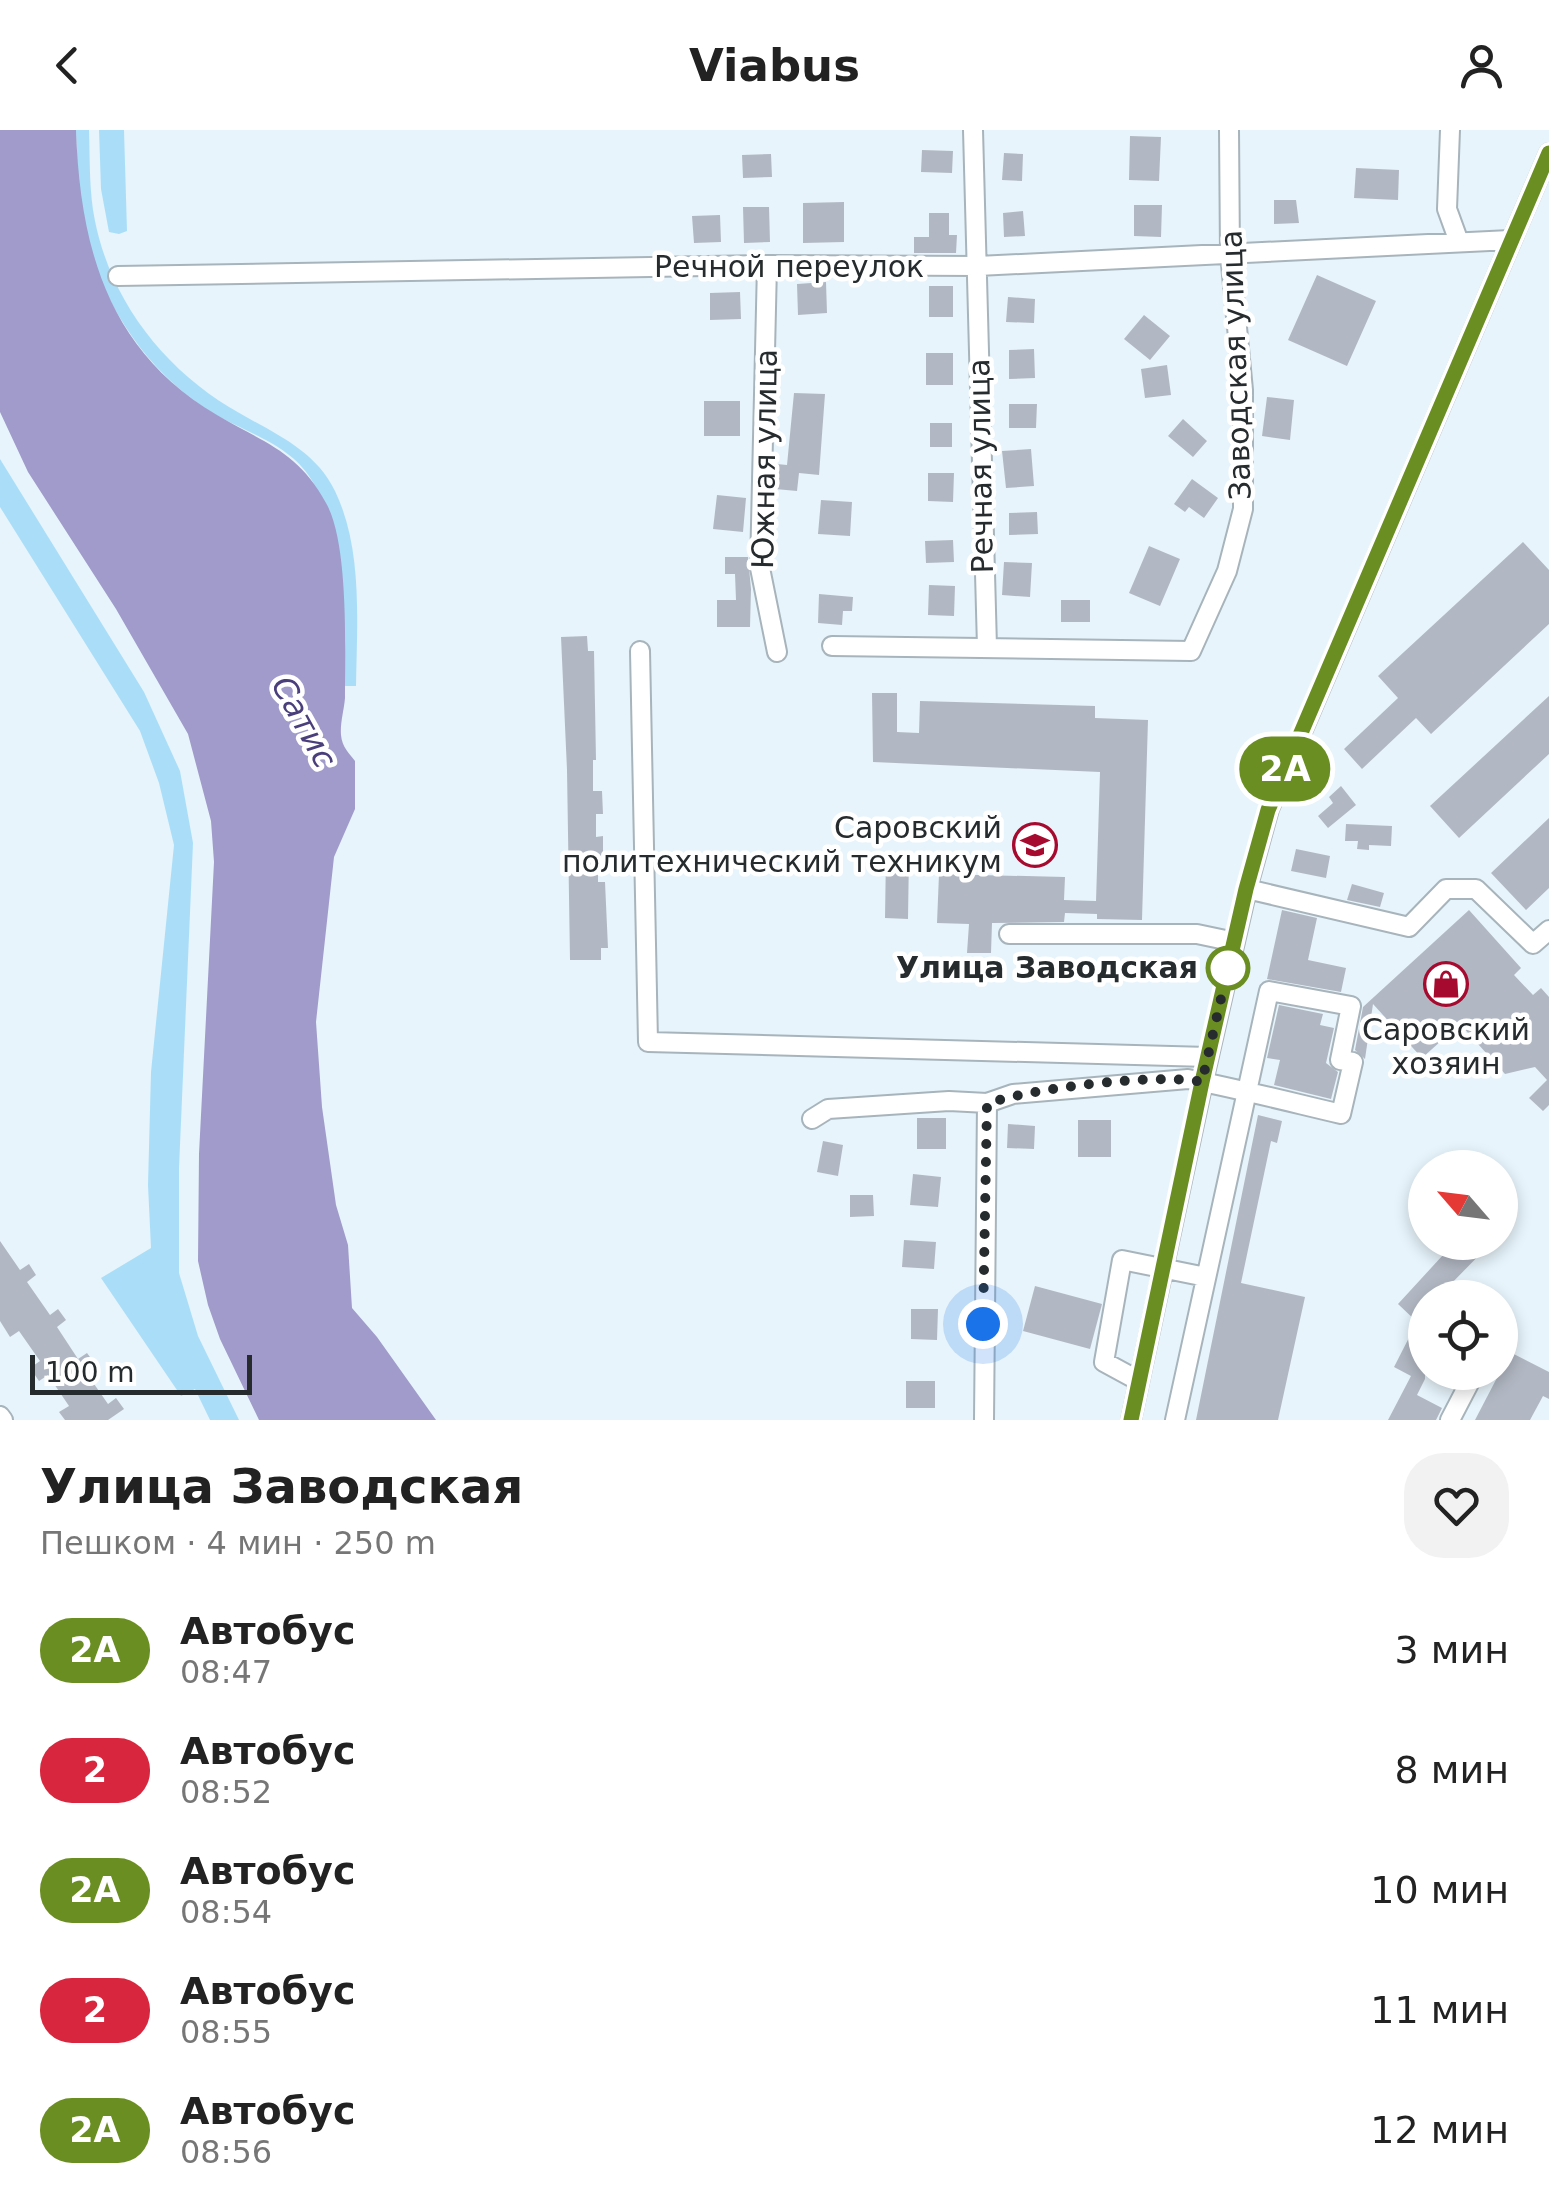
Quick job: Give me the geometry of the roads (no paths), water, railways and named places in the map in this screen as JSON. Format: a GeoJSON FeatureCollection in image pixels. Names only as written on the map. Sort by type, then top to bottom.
{"type":"FeatureCollection","features":[{"type":"Feature","properties":{"kind":"street","name":"Речная улица"},"geometry":{"type":"LineString","coordinates":[[973,130],[987,648]]}},
{"type":"Feature","properties":{"kind":"street","name":"Заводская улица"},"geometry":{"type":"LineString","coordinates":[[987,648],[1191,650],[1226,571],[1243,508],[1242,390],[1230,254],[1229,130]]}},
{"type":"Feature","properties":{"kind":"street"},"geometry":{"type":"LineString","coordinates":[[1450,130],[1447,209],[1460,242]]}},
{"type":"Feature","properties":{"kind":"street"},"geometry":{"type":"LineString","coordinates":[[1130,1420],[1246,889],[1278,784],[1549,153]]}},
{"type":"Feature","properties":{"kind":"street","name":"Речной переулок"},"geometry":{"type":"LineString","coordinates":[[118,276],[766,265],[978,266],[1510,240]]}},
{"type":"Feature","properties":{"kind":"street","name":"Южная улица"},"geometry":{"type":"LineString","coordinates":[[766,265],[760,568],[777,652]]}},
{"type":"Feature","properties":{"kind":"street"},"geometry":{"type":"LineString","coordinates":[[832,646],[987,648]]}},
{"type":"Feature","properties":{"kind":"street"},"geometry":{"type":"LineString","coordinates":[[640,651],[648,1042],[1208,1056]]}},
{"type":"Feature","properties":{"kind":"street"},"geometry":{"type":"LineString","coordinates":[[1246,889],[1408,927],[1446,889],[1476,888],[1534,944],[1549,930]]}},
{"type":"Feature","properties":{"kind":"street"},"geometry":{"type":"LineString","coordinates":[[1009,934],[1197,934],[1234,942]]}},
{"type":"Feature","properties":{"kind":"street"},"geometry":{"type":"LineString","coordinates":[[812,1120],[828,1109],[949,1101],[987,1104],[1013,1094],[1188,1079],[1246,1092],[1341,1114],[1353,1062],[1340,1060],[1351,1006],[1268,991],[1246,1092],[1206,1277],[1174,1420]]}},
{"type":"Feature","properties":{"kind":"street"},"geometry":{"type":"LineString","coordinates":[[984,1420],[987,1104]]}},
{"type":"Feature","properties":{"kind":"street"},"geometry":{"type":"LineString","coordinates":[[1138,1380],[1104,1362],[1122,1260],[1206,1277]]}},
{"type":"Feature","properties":{"kind":"street"},"geometry":{"type":"LineString","coordinates":[[1450,1420],[1465,1390]]}},
{"type":"Feature","properties":{"kind":"water","name":"Сатис"},"geometry":{"type":"Polygon","coordinates":[[[0,130],[76,130],[84,215],[94,255],[126,328],[150,360],[180,389],[265,441],[304,471],[333,521],[344,597],[345,698],[341,735],[355,761],[355,809],[334,857],[316,1022],[322,1107],[336,1205],[348,1245],[352,1308],[436,1420],[259,1420],[208,1305],[198,1261],[199,1154],[214,862],[211,821],[188,734],[116,609],[28,472],[0,412],[0,130]]]}},
{"type":"Feature","properties":{"kind":"place","name":"Саровский политехнический техникум"},"geometry":{"type":"Point","coordinates":[1035,845]}},
{"type":"Feature","properties":{"kind":"place","name":"Улица Заводская"},"geometry":{"type":"Point","coordinates":[1228,968]}},
{"type":"Feature","properties":{"kind":"place","name":"Саровский хозяин"},"geometry":{"type":"Point","coordinates":[1446,984]}}]}
